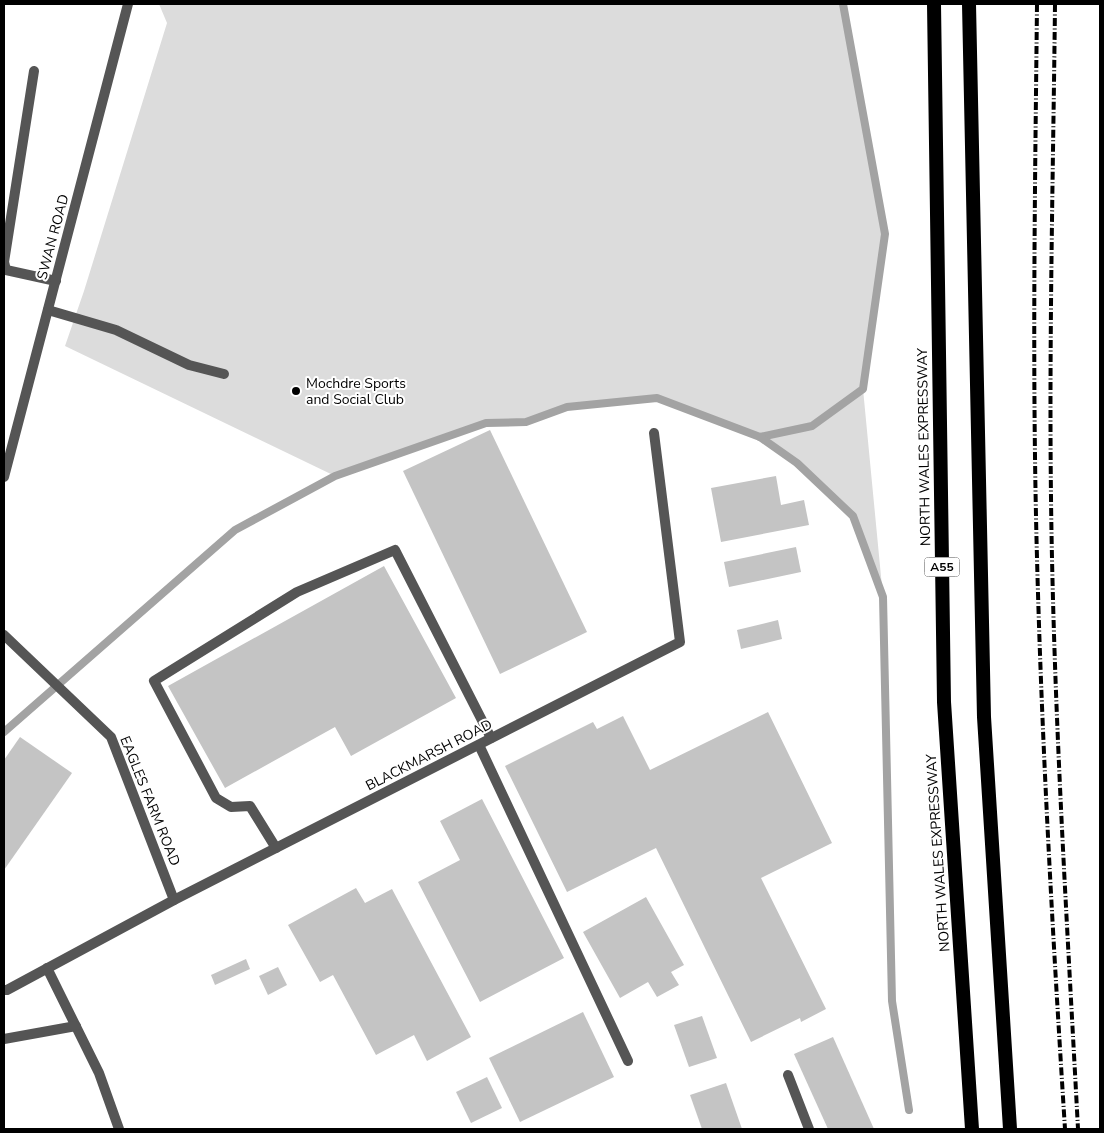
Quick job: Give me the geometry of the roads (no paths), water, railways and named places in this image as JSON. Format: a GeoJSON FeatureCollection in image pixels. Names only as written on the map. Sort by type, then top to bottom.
{"type":"FeatureCollection","features":[{"type":"Feature","properties":{"kind":"highway","name":"NORTH WALES EXPRESSWAY"},"geometry":{"type":"LineString","coordinates":[[934,4],[944,702],[972,1129]]}},
{"type":"Feature","properties":{"kind":"highway"},"geometry":{"type":"LineString","coordinates":[[969,4],[984,716],[1010,1129]]}},
{"type":"Feature","properties":{"kind":"street","name":"SWAN ROAD"},"geometry":{"type":"LineString","coordinates":[[4,477],[128,4]]}},
{"type":"Feature","properties":{"kind":"street"},"geometry":{"type":"LineString","coordinates":[[34,71],[4,262],[6,270],[56,281]]}},
{"type":"Feature","properties":{"kind":"street"},"geometry":{"type":"LineString","coordinates":[[48,310],[116,330],[189,365],[224,374]]}},
{"type":"Feature","properties":{"kind":"street","name":"BLACKMARSH ROAD"},"geometry":{"type":"LineString","coordinates":[[4,990],[174,900],[680,642],[654,433]]}},
{"type":"Feature","properties":{"kind":"street"},"geometry":{"type":"LineString","coordinates":[[276,848],[250,806],[231,807],[216,798],[154,681],[298,592],[395,550],[491,738]]}},
{"type":"Feature","properties":{"kind":"street","name":"EAGLES FARM ROAD"},"geometry":{"type":"LineString","coordinates":[[4,635],[111,737],[174,900]]}},
{"type":"Feature","properties":{"kind":"street"},"geometry":{"type":"LineString","coordinates":[[479,745],[628,1061]]}},
{"type":"Feature","properties":{"kind":"street"},"geometry":{"type":"LineString","coordinates":[[47,968],[99,1073],[119,1129]]}},
{"type":"Feature","properties":{"kind":"street"},"geometry":{"type":"LineString","coordinates":[[4,1039],[76,1026]]}},
{"type":"Feature","properties":{"kind":"street"},"geometry":{"type":"LineString","coordinates":[[788,1075],[809,1129]]}},
{"type":"Feature","properties":{"kind":"waterway"},"geometry":{"type":"LineString","coordinates":[[760,437],[812,426],[863,389],[885,234],[843,4]]}},
{"type":"Feature","properties":{"kind":"waterway"},"geometry":{"type":"LineString","coordinates":[[4,732],[235,530],[335,476],[486,423],[526,422],[567,407],[657,398],[760,437],[797,463],[853,516],[883,597],[892,1001],[909,1110]]}},
{"type":"Feature","properties":{"kind":"railway"},"geometry":{"type":"LineString","coordinates":[[1037,4],[1034,350],[1035,489],[1048,844],[1065,1129]]}},
{"type":"Feature","properties":{"kind":"railway"},"geometry":{"type":"LineString","coordinates":[[1055,4],[1051,350],[1052,558],[1059,773],[1078,1129]]}},
{"type":"Feature","properties":{"kind":"place","name":"Mochdre Sports and Social Club"},"geometry":{"type":"Point","coordinates":[296,391]}}]}
